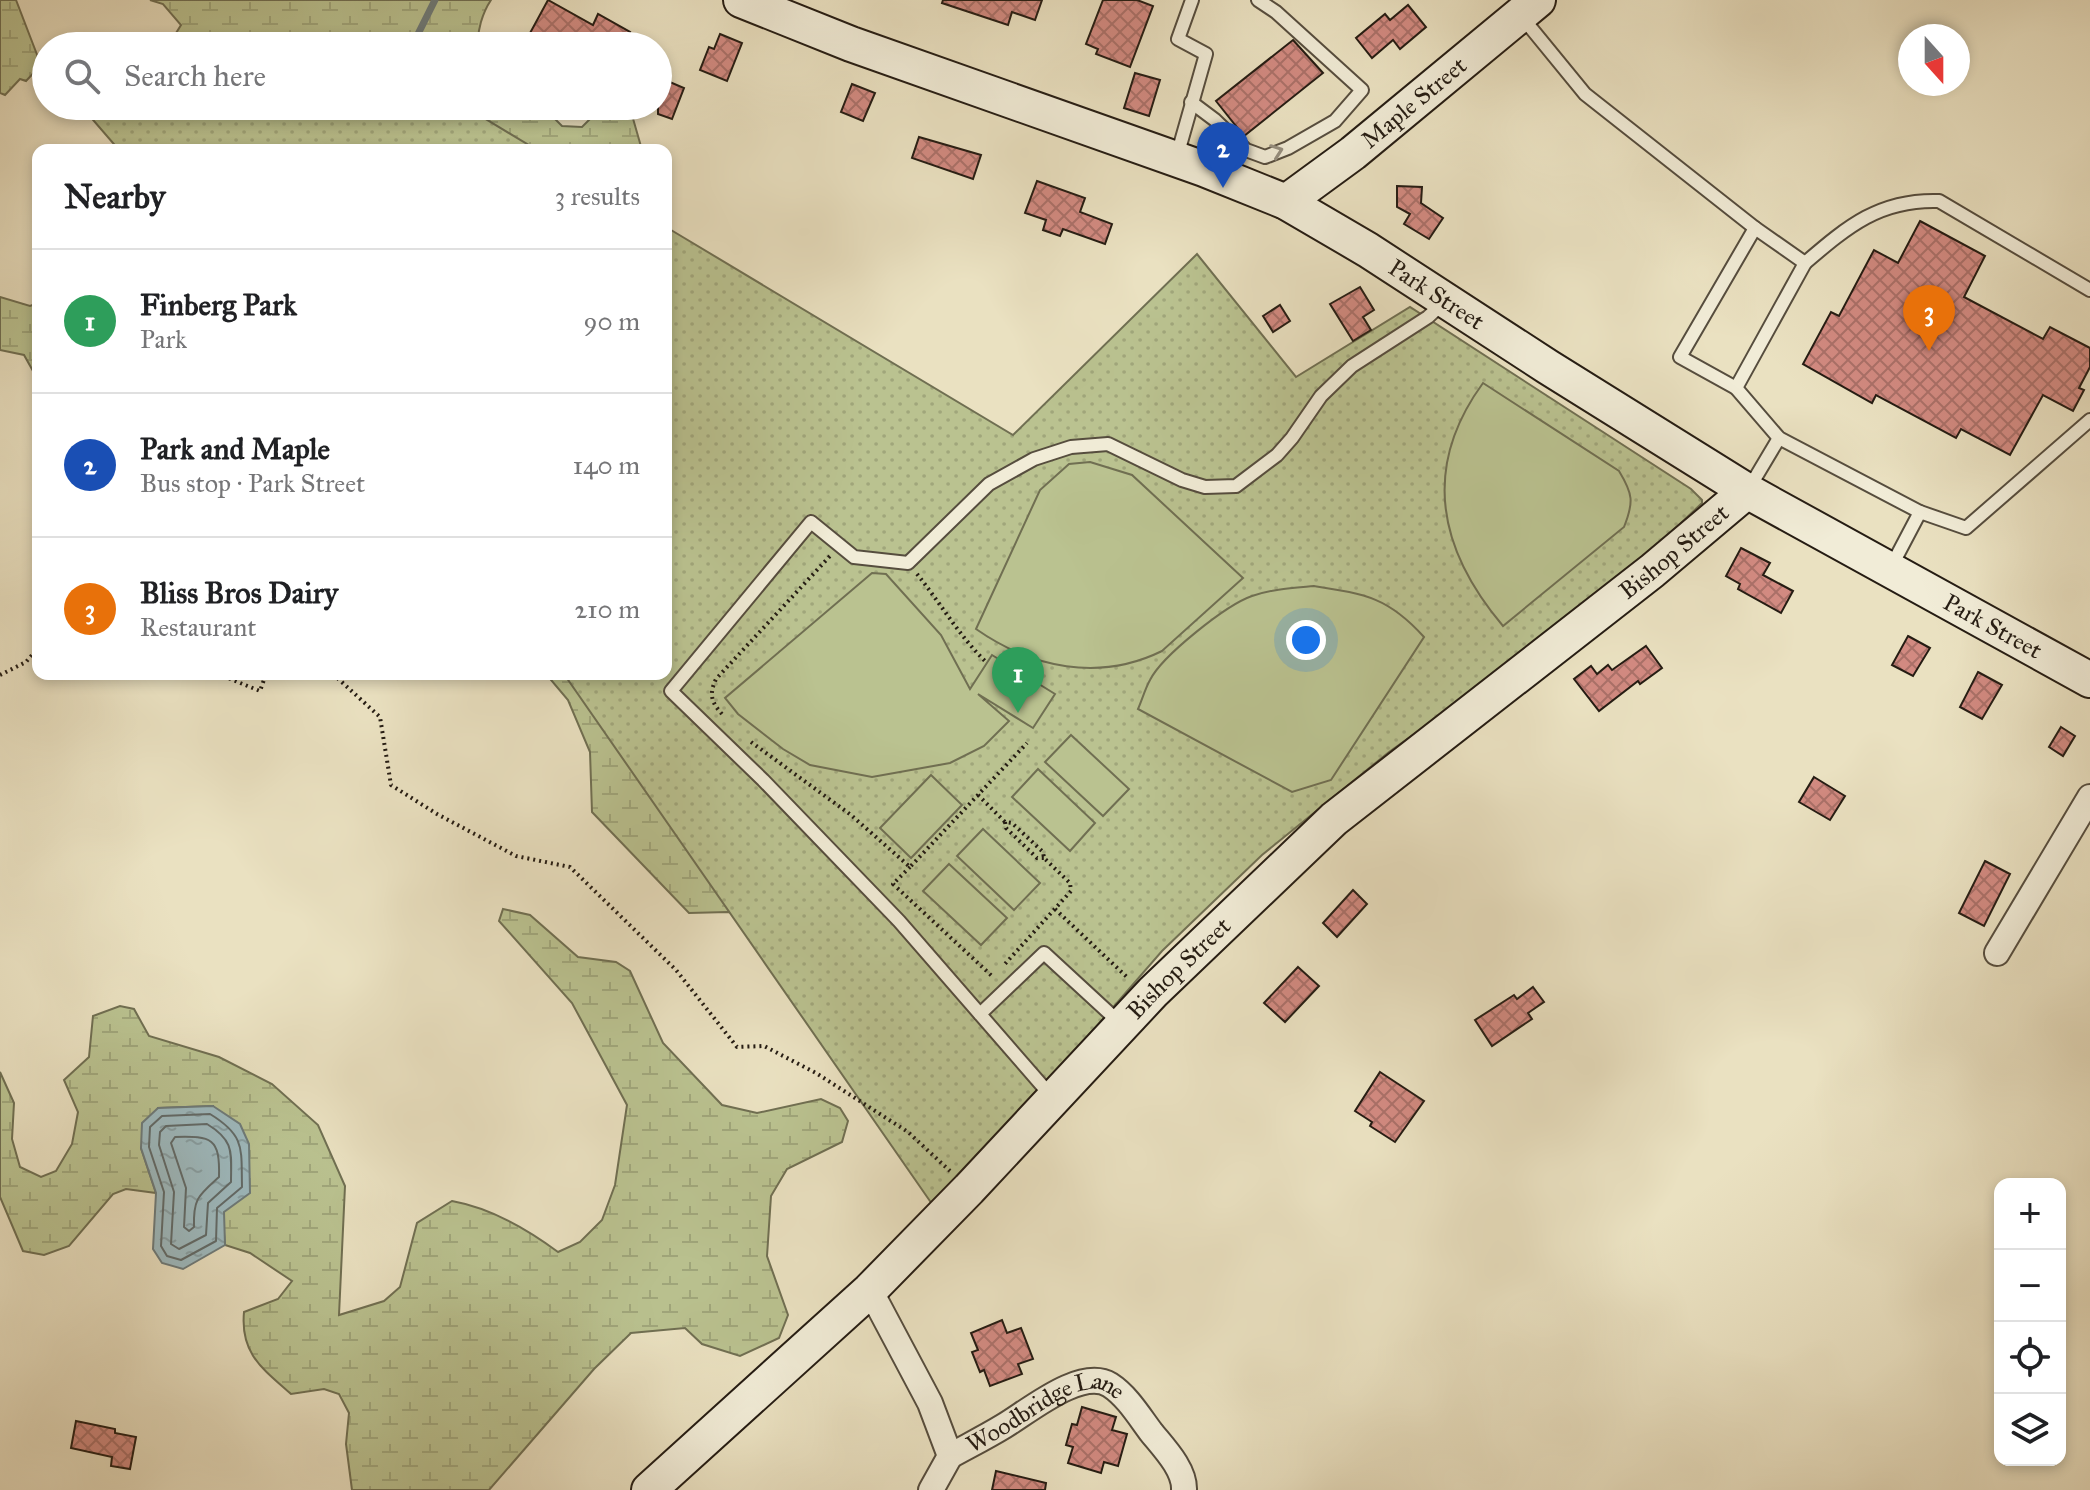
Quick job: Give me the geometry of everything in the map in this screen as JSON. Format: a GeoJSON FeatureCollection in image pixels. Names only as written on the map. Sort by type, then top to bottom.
{"type":"FeatureCollection","features":[{"type":"Feature","properties":{"kind":"main road","name":"Park Street"},"geometry":{"type":"LineString","coordinates":[[741,0],[851,44],[1177,159],[1286,202],[1368,250],[1747,491],[2090,680]]}},
{"type":"Feature","properties":{"kind":"main road","name":"Maple Street"},"geometry":{"type":"LineString","coordinates":[[1286,202],[1353,153],[1529,7]]}},
{"type":"Feature","properties":{"kind":"main road","name":"Bishop Street"},"geometry":{"type":"LineString","coordinates":[[649,1490],[870,1290],[1201,944],[1334,819],[1652,571],[1747,491]]}},
{"type":"Feature","properties":{"kind":"street"},"geometry":{"type":"LineString","coordinates":[[1997,953],[2090,797]]}},
{"type":"Feature","properties":{"kind":"street"},"geometry":{"type":"LineString","coordinates":[[870,1290],[930,1403],[950,1456],[931,1490]]}},
{"type":"Feature","properties":{"kind":"street","name":"Woodbridge Lane"},"geometry":{"type":"LineString","coordinates":[[950,1456],[1061,1390],[1085,1382],[1107,1383],[1127,1401],[1168,1454],[1184,1482],[1184,1490]]}},
{"type":"Feature","properties":{"kind":"lane"},"geometry":{"type":"LineString","coordinates":[[1177,159],[1206,54],[1178,39],[1192,0]]}},
{"type":"Feature","properties":{"kind":"lane"},"geometry":{"type":"LineString","coordinates":[[1191,102],[1246,150],[1265,157],[1288,148],[1335,121],[1362,90],[1276,12],[1258,0]]}},
{"type":"Feature","properties":{"kind":"lane"},"geometry":{"type":"LineString","coordinates":[[1529,7],[1585,94],[1755,228],[1805,263]]}},
{"type":"Feature","properties":{"kind":"lane"},"geometry":{"type":"LineString","coordinates":[[1736,388],[1805,263],[1851,223],[1911,200],[1939,201],[2090,290]]}},
{"type":"Feature","properties":{"kind":"lane"},"geometry":{"type":"LineString","coordinates":[[1755,228],[1680,357],[1736,388],[1779,438],[1920,512],[1966,528],[2090,420]]}},
{"type":"Feature","properties":{"kind":"lane"},"geometry":{"type":"LineString","coordinates":[[1054,1099],[899,921],[825,842],[671,691],[811,522],[854,557],[908,563],[989,484],[1034,459],[1071,447],[1108,444],[1182,480],[1205,487],[1236,486],[1277,455],[1321,396],[1352,366],[1428,317],[1446,301]]}},
{"type":"Feature","properties":{"kind":"lane"},"geometry":{"type":"LineString","coordinates":[[1747,491],[1779,438]]}},
{"type":"Feature","properties":{"kind":"lane"},"geometry":{"type":"LineString","coordinates":[[1890,569],[1920,512]]}},
{"type":"Feature","properties":{"kind":"lane"},"geometry":{"type":"LineString","coordinates":[[980,1014],[1044,953],[1122,1025]]}},
{"type":"Feature","properties":{"kind":"path"},"geometry":{"type":"LineString","coordinates":[[730,723],[712,703],[711,690],[716,679],[839,545]]}},
{"type":"Feature","properties":{"kind":"path"},"geometry":{"type":"LineString","coordinates":[[908,563],[951,617],[966,643],[987,663]]}},
{"type":"Feature","properties":{"kind":"path"},"geometry":{"type":"LineString","coordinates":[[0,675],[26,662],[32,655]]}},
{"type":"Feature","properties":{"kind":"path"},"geometry":{"type":"LineString","coordinates":[[233,680],[260,691],[264,680]]}},
{"type":"Feature","properties":{"kind":"path"},"geometry":{"type":"LineString","coordinates":[[340,680],[380,717],[391,785],[437,814],[516,856],[570,867],[676,970],[737,1047],[764,1046],[816,1073],[908,1132],[969,1189]]}},
{"type":"Feature","properties":{"kind":"path"},"geometry":{"type":"LineString","coordinates":[[750,742],[851,815],[910,867]]}},
{"type":"Feature","properties":{"kind":"path"},"geometry":{"type":"LineString","coordinates":[[978,795],[1005,822],[1012,823],[1043,852],[1044,858],[1070,883],[1071,891],[992,978],[893,884],[1027,743]]}},
{"type":"Feature","properties":{"kind":"path"},"geometry":{"type":"LineString","coordinates":[[1055,909],[1134,983]]}},
{"type":"Feature","properties":{"kind":"green space"},"geometry":{"type":"Polygon","coordinates":[[[0,0],[16,0],[32,42],[32,75],[26,81],[20,79],[5,95],[0,93],[0,0]]]}},
{"type":"Feature","properties":{"kind":"green space"},"geometry":{"type":"Polygon","coordinates":[[[150,0],[491,0],[479,32],[177,32],[181,25],[163,4],[150,0]]]}},
{"type":"Feature","properties":{"kind":"green space"},"geometry":{"type":"Polygon","coordinates":[[[93,120],[487,120],[527,144],[114,144],[93,120]]]}},
{"type":"Feature","properties":{"kind":"green space"},"geometry":{"type":"Polygon","coordinates":[[[188,120],[556,120],[562,126],[582,127],[589,120],[633,120],[640,144],[206,144],[188,120]]]}},
{"type":"Feature","properties":{"kind":"green space"},"geometry":{"type":"Polygon","coordinates":[[[672,231],[1013,435],[1197,254],[1296,377],[1410,307],[1691,489],[1702,500],[1641,561],[1514,663],[1389,752],[1262,855],[1162,951],[1042,1089],[932,1204],[568,680],[672,680],[672,231]]]}},
{"type":"Feature","properties":{"kind":"green space"},"geometry":{"type":"Polygon","coordinates":[[[0,297],[32,305],[32,369],[24,355],[0,350],[0,297]]]}},
{"type":"Feature","properties":{"kind":"green space"},"geometry":{"type":"Polygon","coordinates":[[[1483,383],[1619,471],[1630,498],[1624,527],[1503,626],[1464,568],[1445,508],[1445,477],[1451,446],[1463,415],[1483,383]]]}},
{"type":"Feature","properties":{"kind":"green space"},"geometry":{"type":"Polygon","coordinates":[[[1090,462],[1132,475],[1243,578],[1162,651],[1138,661],[1090,668],[1043,661],[1020,653],[976,629],[1040,490],[1069,464],[1090,462]]]}},
{"type":"Feature","properties":{"kind":"green space"},"geometry":{"type":"Polygon","coordinates":[[[872,573],[886,574],[941,635],[970,689],[992,655],[1055,694],[1033,728],[978,694],[1009,721],[984,746],[950,763],[872,777],[810,765],[783,749],[738,714],[725,698],[872,573]]]}},
{"type":"Feature","properties":{"kind":"green space"},"geometry":{"type":"Polygon","coordinates":[[[1314,586],[1362,595],[1387,605],[1424,637],[1331,780],[1292,792],[1138,709],[1157,670],[1211,620],[1252,596],[1314,586]]]}},
{"type":"Feature","properties":{"kind":"green space"},"geometry":{"type":"Polygon","coordinates":[[[551,680],[594,680],[777,918],[728,912],[689,913],[592,812],[590,752],[568,700],[551,680]]]}},
{"type":"Feature","properties":{"kind":"green space"},"geometry":{"type":"Polygon","coordinates":[[[1071,735],[1129,789],[1103,816],[1045,762],[1071,735]]]}},
{"type":"Feature","properties":{"kind":"green space"},"geometry":{"type":"Polygon","coordinates":[[[1038,769],[1095,823],[1070,851],[1012,797],[1038,769]]]}},
{"type":"Feature","properties":{"kind":"green space"},"geometry":{"type":"Polygon","coordinates":[[[931,775],[962,805],[911,858],[880,828],[931,775]]]}},
{"type":"Feature","properties":{"kind":"green space"},"geometry":{"type":"Polygon","coordinates":[[[983,829],[1040,883],[1014,910],[957,856],[983,829]]]}},
{"type":"Feature","properties":{"kind":"green space"},"geometry":{"type":"Polygon","coordinates":[[[949,864],[1007,918],[981,945],[923,891],[949,864]]]}},
{"type":"Feature","properties":{"kind":"green space"},"geometry":{"type":"Polygon","coordinates":[[[503,909],[530,915],[578,957],[616,962],[630,971],[663,1043],[722,1105],[757,1113],[821,1099],[840,1108],[848,1121],[842,1142],[787,1169],[771,1196],[767,1256],[788,1315],[779,1338],[740,1356],[702,1344],[685,1328],[631,1333],[594,1369],[489,1490],[352,1490],[346,1444],[349,1413],[339,1394],[324,1389],[291,1394],[256,1359],[246,1339],[244,1312],[278,1299],[292,1281],[250,1253],[225,1245],[213,1106],[158,1108],[141,1148],[156,1193],[126,1189],[113,1194],[69,1246],[44,1255],[23,1251],[0,1197],[0,1072],[14,1103],[12,1139],[20,1167],[41,1177],[56,1171],[72,1144],[78,1112],[64,1080],[89,1057],[93,1016],[120,1006],[134,1009],[149,1036],[219,1057],[272,1084],[318,1125],[345,1186],[339,1315],[384,1301],[400,1287],[417,1223],[452,1201],[508,1220],[558,1252],[580,1242],[602,1220],[615,1185],[627,1105],[572,1003],[499,921],[503,909]]]}},
{"type":"Feature","properties":{"kind":"water"},"geometry":{"type":"Polygon","coordinates":[[[213,1106],[240,1124],[249,1144],[250,1193],[224,1212],[225,1245],[183,1269],[162,1263],[153,1249],[156,1193],[141,1148],[142,1123],[158,1108],[213,1106]]]}},
{"type":"Feature","properties":{"kind":"building"},"geometry":{"type":"Polygon","coordinates":[[[548,0],[593,25],[598,14],[630,32],[531,32],[548,0]]]}},
{"type":"Feature","properties":{"kind":"building"},"geometry":{"type":"Polygon","coordinates":[[[943,0],[1042,0],[1035,20],[1012,12],[1008,25],[942,3],[943,0]]]}},
{"type":"Feature","properties":{"kind":"building"},"geometry":{"type":"Polygon","coordinates":[[[1103,0],[1137,0],[1153,6],[1130,67],[1096,54],[1098,49],[1086,44],[1103,0]]]}},
{"type":"Feature","properties":{"kind":"building"},"geometry":{"type":"Polygon","coordinates":[[[1408,5],[1426,27],[1400,49],[1393,40],[1372,58],[1356,38],[1385,14],[1390,20],[1408,5]]]}},
{"type":"Feature","properties":{"kind":"building"},"geometry":{"type":"Polygon","coordinates":[[[720,34],[742,43],[727,81],[700,70],[709,47],[714,49],[720,34]]]}},
{"type":"Feature","properties":{"kind":"building"},"geometry":{"type":"Polygon","coordinates":[[[1293,40],[1323,73],[1244,136],[1216,101],[1293,40]]]}},
{"type":"Feature","properties":{"kind":"building"},"geometry":{"type":"Polygon","coordinates":[[[1135,73],[1160,80],[1149,116],[1124,108],[1135,73]]]}},
{"type":"Feature","properties":{"kind":"building"},"geometry":{"type":"Polygon","coordinates":[[[672,83],[684,88],[672,119],[672,83]]]}},
{"type":"Feature","properties":{"kind":"building"},"geometry":{"type":"Polygon","coordinates":[[[852,84],[875,93],[863,121],[841,112],[852,84]]]}},
{"type":"Feature","properties":{"kind":"building"},"geometry":{"type":"Polygon","coordinates":[[[919,137],[981,155],[973,179],[912,158],[919,137]]]}},
{"type":"Feature","properties":{"kind":"building"},"geometry":{"type":"Polygon","coordinates":[[[1037,181],[1085,198],[1080,212],[1112,224],[1105,244],[1063,229],[1060,236],[1043,230],[1046,220],[1025,213],[1037,181]]]}},
{"type":"Feature","properties":{"kind":"building"},"geometry":{"type":"Polygon","coordinates":[[[1397,186],[1422,187],[1421,203],[1443,218],[1429,239],[1404,224],[1410,214],[1397,207],[1397,186]]]}},
{"type":"Feature","properties":{"kind":"building"},"geometry":{"type":"Polygon","coordinates":[[[1920,221],[1985,256],[1964,297],[2043,339],[2050,327],[2090,348],[2090,367],[2079,388],[2084,390],[2073,411],[2043,395],[2010,455],[1961,429],[1956,438],[1876,395],[1872,403],[1803,364],[1831,312],[1839,316],[1874,250],[1898,263],[1920,221]]]}},
{"type":"Feature","properties":{"kind":"building"},"geometry":{"type":"Polygon","coordinates":[[[1360,287],[1374,310],[1363,317],[1371,330],[1353,341],[1330,304],[1360,287]]]}},
{"type":"Feature","properties":{"kind":"building"},"geometry":{"type":"Polygon","coordinates":[[[1280,305],[1290,321],[1273,332],[1263,316],[1280,305]]]}},
{"type":"Feature","properties":{"kind":"building"},"geometry":{"type":"Polygon","coordinates":[[[1741,548],[1770,563],[1763,575],[1793,591],[1781,613],[1738,589],[1740,584],[1726,576],[1741,548]]]}},
{"type":"Feature","properties":{"kind":"building"},"geometry":{"type":"Polygon","coordinates":[[[1908,636],[1930,648],[1913,676],[1892,665],[1908,636]]]}},
{"type":"Feature","properties":{"kind":"building"},"geometry":{"type":"Polygon","coordinates":[[[1646,646],[1662,668],[1640,684],[1638,681],[1599,711],[1574,679],[1591,666],[1597,674],[1608,665],[1612,670],[1646,646]]]}},
{"type":"Feature","properties":{"kind":"building"},"geometry":{"type":"Polygon","coordinates":[[[1978,672],[2002,685],[1982,719],[1960,707],[1978,672]]]}},
{"type":"Feature","properties":{"kind":"building"},"geometry":{"type":"Polygon","coordinates":[[[2061,727],[2075,736],[2063,756],[2049,747],[2061,727]]]}},
{"type":"Feature","properties":{"kind":"building"},"geometry":{"type":"Polygon","coordinates":[[[1814,777],[1845,796],[1830,820],[1799,802],[1814,777]]]}},
{"type":"Feature","properties":{"kind":"building"},"geometry":{"type":"Polygon","coordinates":[[[1985,861],[2010,874],[1984,926],[1959,913],[1985,861]]]}},
{"type":"Feature","properties":{"kind":"building"},"geometry":{"type":"Polygon","coordinates":[[[1353,890],[1367,904],[1337,937],[1323,923],[1353,890]]]}},
{"type":"Feature","properties":{"kind":"building"},"geometry":{"type":"Polygon","coordinates":[[[1298,967],[1319,986],[1285,1022],[1264,1003],[1298,967]]]}},
{"type":"Feature","properties":{"kind":"building"},"geometry":{"type":"Polygon","coordinates":[[[1533,987],[1544,1002],[1528,1013],[1532,1019],[1492,1046],[1475,1020],[1514,995],[1517,999],[1533,987]]]}},
{"type":"Feature","properties":{"kind":"building"},"geometry":{"type":"Polygon","coordinates":[[[1380,1072],[1424,1101],[1395,1142],[1370,1126],[1372,1122],[1355,1111],[1380,1072]]]}},
{"type":"Feature","properties":{"kind":"building"},"geometry":{"type":"Polygon","coordinates":[[[1002,1320],[1007,1333],[1021,1328],[1033,1359],[1018,1364],[1022,1374],[990,1386],[972,1352],[978,1350],[971,1333],[1002,1320]]]}},
{"type":"Feature","properties":{"kind":"building"},"geometry":{"type":"Polygon","coordinates":[[[1082,1407],[1116,1417],[1112,1430],[1127,1434],[1118,1466],[1104,1462],[1101,1473],[1068,1463],[1073,1447],[1066,1445],[1072,1424],[1077,1425],[1082,1407]]]}},
{"type":"Feature","properties":{"kind":"building"},"geometry":{"type":"Polygon","coordinates":[[[76,1421],[136,1437],[130,1469],[111,1466],[112,1457],[71,1448],[76,1421]]]}},
{"type":"Feature","properties":{"kind":"building"},"geometry":{"type":"Polygon","coordinates":[[[996,1471],[1046,1483],[1045,1490],[992,1490],[996,1471]]]}},
{"type":"Feature","properties":{"kind":"waterway"},"geometry":{"type":"LineString","coordinates":[[419,32],[435,0]]}},
{"type":"Feature","properties":{"kind":"place","name":"Park and Maple"},"geometry":{"type":"Point","coordinates":[1223,188]}},
{"type":"Feature","properties":{"kind":"place","name":"Bliss Bros Dairy"},"geometry":{"type":"Point","coordinates":[1929,351]}},
{"type":"Feature","properties":{"kind":"place","name":"Finberg Park"},"geometry":{"type":"Point","coordinates":[1018,713]}}]}
